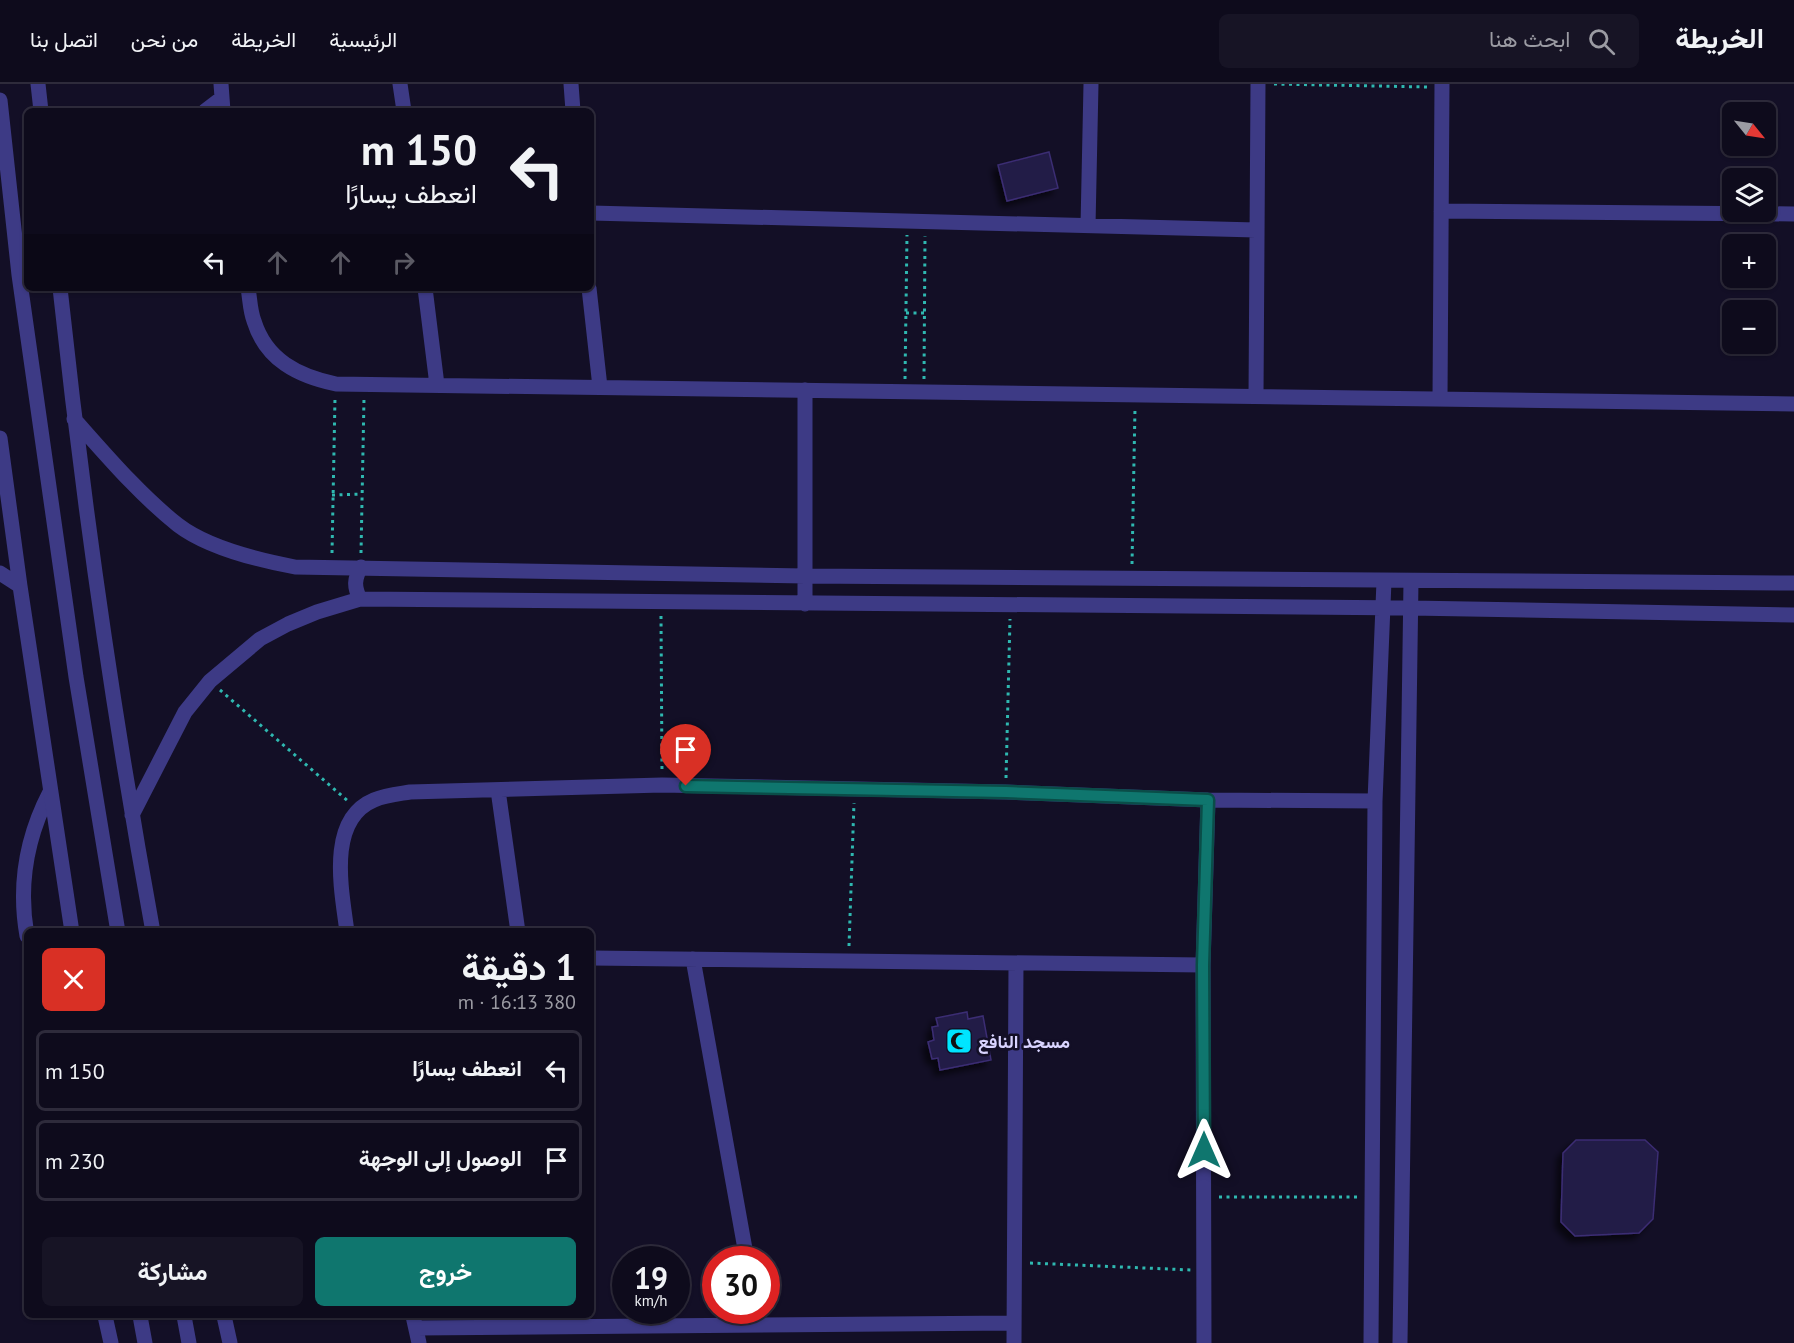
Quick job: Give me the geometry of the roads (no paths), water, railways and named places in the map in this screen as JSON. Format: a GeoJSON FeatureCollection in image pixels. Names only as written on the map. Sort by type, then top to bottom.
{"type":"FeatureCollection","features":[{"type":"Feature","properties":{"kind":"street"},"geometry":{"type":"LineString","coordinates":[[38,84],[41,108]]}},
{"type":"Feature","properties":{"kind":"street"},"geometry":{"type":"LineString","coordinates":[[400,84],[404,108]]}},
{"type":"Feature","properties":{"kind":"street"},"geometry":{"type":"LineString","coordinates":[[571,84],[573,108]]}},
{"type":"Feature","properties":{"kind":"street"},"geometry":{"type":"LineString","coordinates":[[1088,226],[1091,84]]}},
{"type":"Feature","properties":{"kind":"street"},"geometry":{"type":"LineString","coordinates":[[1256,396],[1258,84]]}},
{"type":"Feature","properties":{"kind":"street"},"geometry":{"type":"LineString","coordinates":[[1440,399],[1442,86]]}},
{"type":"Feature","properties":{"kind":"street"},"geometry":{"type":"LineString","coordinates":[[209,108],[222,98]]}},
{"type":"Feature","properties":{"kind":"street"},"geometry":{"type":"LineString","coordinates":[[0,100],[19,274],[42,440],[76,677],[117,928]]}},
{"type":"Feature","properties":{"kind":"street"},"geometry":{"type":"LineString","coordinates":[[1441,211],[1794,214]]}},
{"type":"Feature","properties":{"kind":"street"},"geometry":{"type":"LineString","coordinates":[[594,213],[1256,230]]}},
{"type":"Feature","properties":{"kind":"street"},"geometry":{"type":"LineString","coordinates":[[60,291],[74,419],[132,815],[152,928]]}},
{"type":"Feature","properties":{"kind":"street"},"geometry":{"type":"LineString","coordinates":[[248,291],[253,321],[270,350],[296,372],[311,379],[336,384],[1794,404]]}},
{"type":"Feature","properties":{"kind":"street"},"geometry":{"type":"LineString","coordinates":[[425,291],[437,385]]}},
{"type":"Feature","properties":{"kind":"street"},"geometry":{"type":"LineString","coordinates":[[590,291],[600,387]]}},
{"type":"Feature","properties":{"kind":"street"},"geometry":{"type":"LineString","coordinates":[[805,390],[806,604]]}},
{"type":"Feature","properties":{"kind":"street"},"geometry":{"type":"LineString","coordinates":[[74,419],[118,469],[179,526],[216,545],[254,559],[295,567],[805,576],[1794,583]]}},
{"type":"Feature","properties":{"kind":"street"},"geometry":{"type":"LineString","coordinates":[[0,438],[71,928]]}},
{"type":"Feature","properties":{"kind":"street"},"geometry":{"type":"LineString","coordinates":[[360,599],[355,583],[361,567]]}},
{"type":"Feature","properties":{"kind":"street"},"geometry":{"type":"LineString","coordinates":[[0,573],[20,586]]}},
{"type":"Feature","properties":{"kind":"street"},"geometry":{"type":"LineString","coordinates":[[1371,1343],[1375,801],[1384,581]]}},
{"type":"Feature","properties":{"kind":"street"},"geometry":{"type":"LineString","coordinates":[[1400,1343],[1411,581]]}},
{"type":"Feature","properties":{"kind":"street"},"geometry":{"type":"LineString","coordinates":[[132,815],[185,712],[210,681],[260,639],[317,612],[360,599],[1411,608],[1794,615]]}},
{"type":"Feature","properties":{"kind":"street"},"geometry":{"type":"LineString","coordinates":[[347,928],[340,857],[349,821],[371,801],[390,795],[662,785],[1006,792],[1208,800],[1375,801]]}},
{"type":"Feature","properties":{"kind":"street"},"geometry":{"type":"LineString","coordinates":[[498,790],[517,928]]}},
{"type":"Feature","properties":{"kind":"street"},"geometry":{"type":"LineString","coordinates":[[26,928],[22,897],[25,861],[34,825],[50,792]]}},
{"type":"Feature","properties":{"kind":"street"},"geometry":{"type":"LineString","coordinates":[[1204,1343],[1203,965],[1208,800]]}},
{"type":"Feature","properties":{"kind":"street"},"geometry":{"type":"LineString","coordinates":[[594,958],[1203,965]]}},
{"type":"Feature","properties":{"kind":"street"},"geometry":{"type":"LineString","coordinates":[[693,959],[744,1246]]}},
{"type":"Feature","properties":{"kind":"street"},"geometry":{"type":"LineString","coordinates":[[1014,1343],[1016,963]]}},
{"type":"Feature","properties":{"kind":"street"},"geometry":{"type":"LineString","coordinates":[[105,1318],[111,1343]]}},
{"type":"Feature","properties":{"kind":"street"},"geometry":{"type":"LineString","coordinates":[[140,1318],[146,1343]]}},
{"type":"Feature","properties":{"kind":"street"},"geometry":{"type":"LineString","coordinates":[[184,1318],[189,1343]]}},
{"type":"Feature","properties":{"kind":"street"},"geometry":{"type":"LineString","coordinates":[[225,1318],[230,1343]]}},
{"type":"Feature","properties":{"kind":"street"},"geometry":{"type":"LineString","coordinates":[[780,1318],[1014,1323]]}},
{"type":"Feature","properties":{"kind":"street"},"geometry":{"type":"LineString","coordinates":[[419,1343],[414,1322],[702,1319]]}},
{"type":"Feature","properties":{"kind":"place","name":"مسجد النافع"},"geometry":{"type":"Point","coordinates":[959,1041]}}]}
